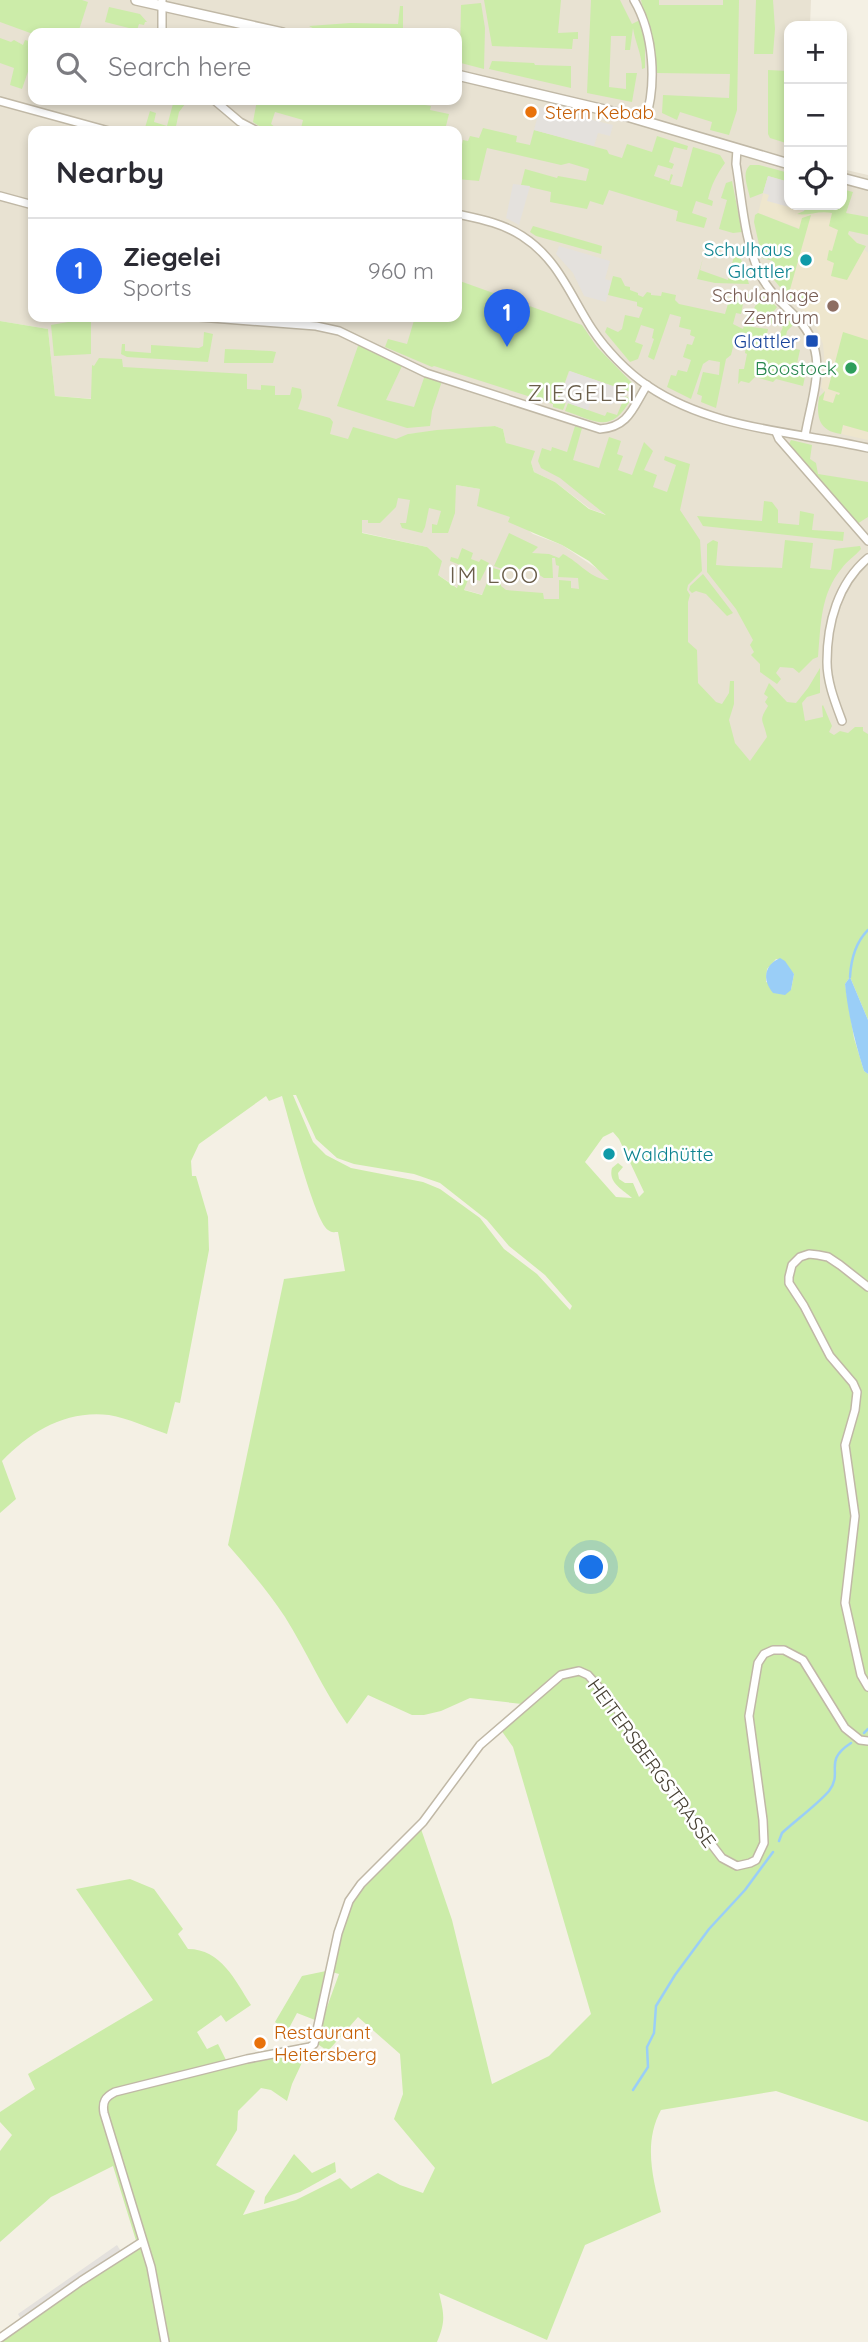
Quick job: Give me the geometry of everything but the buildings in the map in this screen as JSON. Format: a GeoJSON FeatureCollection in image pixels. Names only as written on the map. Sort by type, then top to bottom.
{"type":"FeatureCollection","features":[{"type":"Feature","properties":{"kind":"street"},"geometry":{"type":"LineString","coordinates":[[136,0],[164,2],[264,28]]}},
{"type":"Feature","properties":{"kind":"street"},"geometry":{"type":"LineString","coordinates":[[634,0],[646,31],[652,75],[645,121]]}},
{"type":"Feature","properties":{"kind":"street"},"geometry":{"type":"LineString","coordinates":[[162,28],[164,2]]}},
{"type":"Feature","properties":{"kind":"street"},"geometry":{"type":"LineString","coordinates":[[462,76],[645,121],[784,162]]}},
{"type":"Feature","properties":{"kind":"street"},"geometry":{"type":"LineString","coordinates":[[0,101],[91,126]]}},
{"type":"Feature","properties":{"kind":"street"},"geometry":{"type":"LineString","coordinates":[[220,105],[243,126]]}},
{"type":"Feature","properties":{"kind":"street"},"geometry":{"type":"LineString","coordinates":[[240,122],[248,126]]}},
{"type":"Feature","properties":{"kind":"street"},"geometry":{"type":"LineString","coordinates":[[737,149],[736,164],[755,263],[765,285],[808,333],[817,354],[817,370],[805,436]]}},
{"type":"Feature","properties":{"kind":"street"},"geometry":{"type":"LineString","coordinates":[[847,179],[868,185]]}},
{"type":"Feature","properties":{"kind":"street"},"geometry":{"type":"LineString","coordinates":[[0,196],[28,204]]}},
{"type":"Feature","properties":{"kind":"street"},"geometry":{"type":"LineString","coordinates":[[462,215],[501,225],[539,249],[560,271],[601,341],[647,385],[677,402],[743,425],[868,448]]}},
{"type":"Feature","properties":{"kind":"street"},"geometry":{"type":"LineString","coordinates":[[264,322],[316,326],[338,331],[426,373],[600,429],[615,428],[625,421],[647,385]]}},
{"type":"Feature","properties":{"kind":"street"},"geometry":{"type":"LineString","coordinates":[[776,432],[779,439],[868,541]]}},
{"type":"Feature","properties":{"kind":"street"},"geometry":{"type":"LineString","coordinates":[[842,721],[830,684],[827,662],[831,629],[839,594],[853,570],[868,558]]}},
{"type":"Feature","properties":{"kind":"street"},"geometry":{"type":"LineString","coordinates":[[868,1287],[841,1265],[818,1255],[805,1255],[795,1261],[789,1277],[789,1283],[830,1356],[853,1383],[857,1392],[845,1445],[855,1516],[845,1603],[861,1675],[868,1687]]}},
{"type":"Feature","properties":{"kind":"street","name":"HEITERSBERGSTRASSE"},"geometry":{"type":"LineString","coordinates":[[142,2242],[104,2113],[105,2098],[115,2092],[153,2082],[310,2047],[315,2042],[338,1933],[349,1901],[361,1884],[423,1822],[480,1745],[561,1675],[574,1671],[588,1675],[614,1704],[663,1781],[722,1858],[737,1866],[756,1860],[764,1843],[749,1716],[758,1663],[764,1654],[773,1650],[784,1650],[803,1660],[845,1728],[860,1740],[868,1741]]}},
{"type":"Feature","properties":{"kind":"street"},"geometry":{"type":"LineString","coordinates":[[0,2338],[142,2242],[151,2267],[165,2342]]}},
{"type":"Feature","properties":{"kind":"shaded area"},"geometry":{"type":"Polygon","coordinates":[[[0,0],[811,0],[810,21],[784,21],[784,210],[847,210],[847,170],[868,175],[868,789],[763,769],[748,760],[716,719],[610,516],[590,509],[555,482],[534,472],[531,462],[506,443],[503,429],[495,426],[408,434],[453,507],[456,485],[480,489],[533,534],[562,545],[602,572],[610,580],[578,578],[586,601],[508,602],[458,588],[438,575],[427,547],[311,521],[255,411],[55,396],[48,329],[0,321],[0,0]]]}},
{"type":"Feature","properties":{"kind":"shaded area"},"geometry":{"type":"Polygon","coordinates":[[[540,107],[613,125],[610,136],[598,133],[594,146],[534,130],[540,107]]]}},
{"type":"Feature","properties":{"kind":"shaded area","name":"Schulanlage Zentrum"},"geometry":{"type":"Polygon","coordinates":[[[768,176],[784,181],[784,210],[847,210],[846,213],[855,215],[848,234],[868,253],[868,440],[841,434],[843,425],[822,400],[825,392],[821,387],[825,366],[823,344],[813,319],[784,292],[800,229],[758,213],[768,176]]]}},
{"type":"Feature","properties":{"kind":"shaded area"},"geometry":{"type":"Polygon","coordinates":[[[768,176],[784,181],[784,206],[767,201],[769,195],[763,193],[768,176]]]}},
{"type":"Feature","properties":{"kind":"shaded area"},"geometry":{"type":"Polygon","coordinates":[[[513,184],[530,186],[519,225],[506,218],[513,184]]]}},
{"type":"Feature","properties":{"kind":"shaded area"},"geometry":{"type":"Polygon","coordinates":[[[559,246],[610,261],[605,279],[611,281],[606,302],[584,296],[573,273],[556,254],[559,246]]]}},
{"type":"Feature","properties":{"kind":"shaded area"},"geometry":{"type":"Polygon","coordinates":[[[570,371],[627,391],[625,397],[618,395],[610,405],[592,398],[588,410],[559,400],[570,371]]]}},
{"type":"Feature","properties":{"kind":"shaded area"},"geometry":{"type":"Polygon","coordinates":[[[117,2245],[122,2253],[22,2321],[18,2314],[117,2245]]]}},
{"type":"Feature","properties":{"kind":"green space"},"geometry":{"type":"Polygon","coordinates":[[[0,0],[88,2],[80,28],[28,28],[28,32],[0,22],[0,0]]]}},
{"type":"Feature","properties":{"kind":"green space"},"geometry":{"type":"Polygon","coordinates":[[[484,0],[561,0],[558,33],[578,32],[578,39],[573,39],[572,49],[492,46],[484,0]]]}},
{"type":"Feature","properties":{"kind":"green space"},"geometry":{"type":"Polygon","coordinates":[[[591,0],[620,0],[632,24],[640,20],[645,44],[645,68],[642,69],[633,28],[630,50],[625,50],[626,36],[611,36],[609,87],[626,89],[626,73],[637,73],[632,102],[587,93],[591,0]]]}},
{"type":"Feature","properties":{"kind":"green space"},"geometry":{"type":"Polygon","coordinates":[[[641,0],[659,0],[659,5],[723,5],[723,0],[739,0],[737,110],[729,135],[710,130],[712,122],[680,112],[677,120],[662,113],[663,95],[729,98],[730,74],[657,73],[641,0]]]}},
{"type":"Feature","properties":{"kind":"green space"},"geometry":{"type":"Polygon","coordinates":[[[756,0],[773,0],[773,54],[754,54],[756,0]]]}},
{"type":"Feature","properties":{"kind":"green space"},"geometry":{"type":"Polygon","coordinates":[[[481,3],[485,28],[484,69],[462,63],[461,5],[481,3]]]}},
{"type":"Feature","properties":{"kind":"green space"},"geometry":{"type":"Polygon","coordinates":[[[400,6],[403,6],[403,28],[309,26],[350,23],[398,24],[400,6]]]}},
{"type":"Feature","properties":{"kind":"green space"},"geometry":{"type":"Polygon","coordinates":[[[109,7],[140,14],[147,22],[144,25],[139,24],[138,28],[129,28],[105,22],[109,7]]]}},
{"type":"Feature","properties":{"kind":"green space"},"geometry":{"type":"Polygon","coordinates":[[[0,38],[11,42],[14,40],[23,45],[25,40],[28,41],[28,72],[22,89],[10,85],[14,68],[0,63],[0,38]]]}},
{"type":"Feature","properties":{"kind":"green space"},"geometry":{"type":"Polygon","coordinates":[[[492,61],[571,66],[571,88],[489,69],[492,61]]]}},
{"type":"Feature","properties":{"kind":"green space"},"geometry":{"type":"Polygon","coordinates":[[[768,70],[784,71],[784,142],[770,138],[768,70]]]}},
{"type":"Feature","properties":{"kind":"green space"},"geometry":{"type":"Polygon","coordinates":[[[173,105],[184,105],[179,112],[176,126],[167,126],[173,105]]]}},
{"type":"Feature","properties":{"kind":"green space"},"geometry":{"type":"Polygon","coordinates":[[[256,105],[425,105],[431,106],[430,110],[449,114],[446,126],[302,126],[303,120],[275,112],[271,124],[274,126],[259,126],[253,122],[256,105]]]}},
{"type":"Feature","properties":{"kind":"green space"},"geometry":{"type":"Polygon","coordinates":[[[150,111],[156,113],[154,122],[167,126],[146,126],[150,111]]]}},
{"type":"Feature","properties":{"kind":"green space"},"geometry":{"type":"Polygon","coordinates":[[[483,128],[517,136],[516,142],[530,145],[534,130],[607,150],[609,154],[622,158],[627,144],[652,152],[657,136],[688,146],[687,150],[674,147],[669,162],[674,164],[672,169],[658,165],[654,176],[669,181],[671,174],[670,184],[682,187],[693,147],[720,155],[725,163],[708,199],[713,201],[712,206],[696,201],[692,213],[707,218],[704,228],[676,221],[678,211],[609,190],[603,205],[590,201],[587,209],[550,202],[551,192],[521,185],[525,169],[557,178],[586,181],[589,169],[569,163],[561,165],[487,148],[479,181],[462,179],[463,140],[468,141],[470,136],[479,138],[483,128]]]}},
{"type":"Feature","properties":{"kind":"green space"},"geometry":{"type":"Polygon","coordinates":[[[750,165],[759,165],[784,172],[784,181],[768,176],[763,193],[750,198],[747,168],[750,165]]]}},
{"type":"Feature","properties":{"kind":"green space"},"geometry":{"type":"Polygon","coordinates":[[[732,181],[742,232],[733,233],[719,229],[727,200],[721,198],[726,183],[732,181]]]}},
{"type":"Feature","properties":{"kind":"green space"},"geometry":{"type":"Polygon","coordinates":[[[847,190],[853,192],[847,210],[847,190]]]}},
{"type":"Feature","properties":{"kind":"green space"},"geometry":{"type":"Polygon","coordinates":[[[847,210],[846,213],[868,217],[868,235],[849,231],[848,234],[857,243],[866,246],[847,280],[831,276],[834,263],[827,260],[838,230],[829,226],[832,213],[797,214],[804,211],[847,210]]]}},
{"type":"Feature","properties":{"kind":"green space"},"geometry":{"type":"Polygon","coordinates":[[[758,213],[799,229],[802,218],[811,215],[789,293],[800,296],[802,293],[806,294],[801,304],[793,303],[770,275],[770,272],[783,276],[785,270],[772,266],[773,261],[762,258],[754,222],[758,213]]]}},
{"type":"Feature","properties":{"kind":"green space"},"geometry":{"type":"Polygon","coordinates":[[[533,226],[602,246],[601,254],[536,236],[530,232],[533,226]]]}},
{"type":"Feature","properties":{"kind":"green space"},"geometry":{"type":"Polygon","coordinates":[[[734,256],[740,256],[749,284],[715,283],[697,279],[703,258],[700,270],[728,280],[734,256]]]}},
{"type":"Feature","properties":{"kind":"green space"},"geometry":{"type":"Polygon","coordinates":[[[613,276],[621,278],[625,286],[643,297],[647,292],[661,296],[662,292],[676,295],[675,300],[679,304],[725,314],[732,290],[767,298],[777,307],[771,315],[753,310],[757,303],[744,299],[741,314],[736,313],[733,324],[743,329],[747,315],[754,317],[752,327],[768,329],[767,334],[778,338],[783,327],[767,322],[779,310],[793,325],[787,331],[784,346],[800,350],[796,368],[798,371],[807,367],[803,386],[755,377],[749,383],[741,381],[738,384],[739,369],[744,369],[747,354],[746,346],[734,343],[731,355],[726,359],[716,408],[701,402],[702,396],[697,394],[703,372],[719,375],[720,362],[709,360],[703,364],[691,399],[667,387],[671,375],[676,376],[678,370],[687,372],[691,360],[683,357],[687,344],[692,345],[695,337],[690,335],[691,330],[679,327],[681,317],[670,314],[654,360],[648,357],[654,329],[641,325],[635,342],[643,345],[638,359],[630,362],[605,332],[607,327],[618,332],[622,329],[625,315],[639,318],[643,308],[637,306],[637,302],[608,295],[613,276]]]}},
{"type":"Feature","properties":{"kind":"green space","name":"ZIEGELEI"},"geometry":{"type":"Polygon","coordinates":[[[462,282],[582,325],[597,347],[635,386],[634,393],[569,371],[559,399],[566,402],[563,410],[553,407],[553,404],[432,367],[385,347],[388,339],[407,344],[414,322],[462,322],[462,282]]]}},
{"type":"Feature","properties":{"kind":"green space"},"geometry":{"type":"Polygon","coordinates":[[[0,321],[48,329],[55,396],[91,399],[92,365],[94,366],[99,358],[122,359],[123,367],[247,374],[247,389],[261,390],[261,385],[275,386],[275,395],[290,395],[292,387],[301,389],[302,397],[298,409],[330,418],[333,422],[330,434],[348,439],[353,427],[396,439],[408,434],[437,430],[495,426],[503,429],[506,443],[535,451],[531,462],[534,472],[555,482],[589,509],[606,515],[560,478],[541,468],[538,461],[542,448],[551,451],[552,447],[567,452],[575,426],[582,428],[573,460],[599,468],[609,437],[621,441],[617,454],[623,456],[618,470],[632,475],[644,442],[653,451],[644,470],[657,475],[653,487],[667,492],[676,465],[664,460],[665,456],[690,464],[680,510],[700,540],[702,571],[688,585],[687,590],[690,595],[688,642],[697,650],[698,683],[716,702],[722,704],[729,693],[730,681],[734,681],[734,704],[729,720],[735,743],[750,761],[767,737],[762,718],[768,706],[765,702],[768,697],[764,694],[769,683],[787,702],[796,703],[820,668],[820,693],[807,697],[802,703],[805,721],[823,717],[823,705],[832,726],[829,732],[834,735],[840,731],[848,733],[855,727],[863,727],[863,731],[868,734],[868,1020],[850,977],[845,984],[854,1038],[864,1071],[868,1074],[868,2122],[776,2091],[661,2110],[652,2135],[651,2161],[661,2212],[585,2245],[547,2340],[439,2293],[443,2318],[437,2342],[0,2342],[138,2247],[113,2166],[51,2197],[0,2242],[0,2151],[12,2135],[0,2122],[0,2112],[35,2089],[28,2074],[153,2000],[76,1889],[130,1879],[154,1889],[183,1929],[178,1934],[188,1949],[210,1954],[233,1976],[251,2005],[226,2022],[221,2015],[197,2032],[207,2049],[218,2044],[228,2064],[298,2051],[299,2055],[304,2052],[306,2054],[287,2101],[271,2090],[261,2088],[238,2111],[237,2130],[216,2165],[255,2191],[243,2215],[296,2200],[340,2178],[351,2189],[378,2173],[423,2193],[435,2168],[394,2119],[403,2094],[400,2054],[358,2017],[328,2051],[319,2045],[319,2029],[339,1974],[332,1972],[345,1918],[353,1899],[421,1829],[452,1920],[492,2084],[549,2056],[591,2014],[513,1747],[501,1730],[560,1672],[522,1704],[470,1698],[441,1711],[412,1715],[368,1695],[347,1724],[285,1617],[228,1545],[284,1279],[345,1271],[338,1232],[328,1230],[316,1208],[282,1096],[269,1101],[266,1096],[199,1144],[191,1161],[192,1176],[196,1176],[208,1217],[209,1250],[180,1403],[175,1402],[167,1434],[109,1415],[78,1416],[50,1425],[25,1440],[2,1461],[16,1499],[0,1513],[0,321]],[[456,485],[455,513],[448,533],[432,533],[432,524],[437,525],[441,511],[429,508],[422,533],[402,528],[400,523],[406,523],[410,500],[398,498],[396,507],[380,523],[362,520],[362,533],[427,547],[442,561],[438,575],[457,588],[465,567],[450,561],[451,557],[458,559],[462,548],[473,553],[471,559],[479,562],[481,559],[489,563],[480,581],[469,577],[464,590],[482,595],[493,568],[500,570],[501,586],[506,590],[543,593],[544,599],[559,599],[559,580],[571,581],[571,588],[579,589],[578,578],[558,577],[559,566],[556,565],[555,558],[552,558],[553,578],[544,578],[529,570],[494,566],[509,533],[538,547],[532,553],[549,554],[559,558],[563,554],[591,574],[609,580],[589,561],[562,545],[508,522],[510,517],[477,506],[480,489],[456,485]],[[776,959],[767,969],[766,982],[791,990],[794,974],[780,959],[776,959]],[[293,1095],[313,1142],[326,1155],[351,1168],[423,1182],[440,1189],[480,1218],[504,1249],[537,1274],[570,1310],[572,1306],[545,1275],[509,1246],[487,1220],[440,1183],[414,1174],[354,1164],[337,1158],[316,1139],[296,1095],[293,1095]],[[613,1132],[603,1137],[585,1162],[616,1197],[632,1198],[612,1178],[612,1168],[618,1163],[623,1167],[618,1173],[619,1179],[625,1183],[633,1183],[639,1197],[644,1192],[619,1139],[613,1132]]]}},
{"type":"Feature","properties":{"kind":"green space"},"geometry":{"type":"Polygon","coordinates":[[[91,322],[91,354],[54,356],[51,325],[91,322]]]}},
{"type":"Feature","properties":{"kind":"green space"},"geometry":{"type":"Polygon","coordinates":[[[204,332],[213,334],[208,362],[127,357],[121,354],[122,344],[125,344],[125,351],[151,353],[151,345],[199,348],[203,346],[204,332]]]}},
{"type":"Feature","properties":{"kind":"green space"},"geometry":{"type":"Polygon","coordinates":[[[843,332],[868,340],[868,432],[843,425],[841,434],[834,432],[824,426],[819,417],[819,397],[825,391],[823,400],[833,403],[836,394],[840,393],[828,389],[843,332]]]}},
{"type":"Feature","properties":{"kind":"green space"},"geometry":{"type":"Polygon","coordinates":[[[358,346],[402,366],[386,400],[414,407],[425,375],[442,381],[430,426],[407,428],[337,406],[358,346]]]}},
{"type":"Feature","properties":{"kind":"green space"},"geometry":{"type":"Polygon","coordinates":[[[225,349],[276,352],[273,363],[224,363],[225,349]]]}},
{"type":"Feature","properties":{"kind":"green space"},"geometry":{"type":"Polygon","coordinates":[[[625,396],[631,399],[624,410],[610,421],[595,421],[565,411],[568,403],[605,416],[607,412],[617,415],[625,396]]]}},
{"type":"Feature","properties":{"kind":"green space"},"geometry":{"type":"Polygon","coordinates":[[[791,440],[812,445],[810,459],[816,463],[818,474],[868,482],[868,517],[857,524],[789,444],[791,440]]]}},
{"type":"Feature","properties":{"kind":"green space"},"geometry":{"type":"Polygon","coordinates":[[[764,501],[772,502],[778,510],[778,523],[799,525],[800,511],[814,514],[812,530],[844,532],[843,541],[703,526],[697,516],[762,521],[764,501]]]}},
{"type":"Feature","properties":{"kind":"green space"},"geometry":{"type":"Polygon","coordinates":[[[713,540],[718,542],[716,565],[741,567],[782,568],[785,540],[813,543],[810,568],[831,570],[834,549],[860,546],[861,549],[844,565],[829,588],[821,622],[818,657],[799,673],[793,668],[780,667],[776,673],[781,679],[777,684],[760,672],[760,664],[751,655],[754,652],[750,645],[753,640],[736,609],[707,572],[707,544],[713,540]]]}},
{"type":"Feature","properties":{"kind":"green space"},"geometry":{"type":"Polygon","coordinates":[[[703,574],[733,613],[727,616],[706,594],[696,591],[692,593],[689,590],[703,574]]]}},
{"type":"Feature","properties":{"kind":"green space"},"geometry":{"type":"Polygon","coordinates":[[[326,1971],[315,2020],[297,2013],[287,2032],[275,2022],[302,1976],[326,1971]]]}},
{"type":"Feature","properties":{"kind":"green space"},"geometry":{"type":"Polygon","coordinates":[[[294,2154],[312,2173],[335,2162],[336,2172],[300,2192],[264,2204],[265,2197],[294,2154]]]}},
{"type":"Feature","properties":{"kind":"water"},"geometry":{"type":"Polygon","coordinates":[[[780,958],[794,974],[791,990],[785,995],[773,993],[766,978],[768,969],[780,958]]]}},
{"type":"Feature","properties":{"kind":"water"},"geometry":{"type":"Polygon","coordinates":[[[850,977],[868,1020],[868,1074],[864,1071],[850,1017],[845,984],[850,977]]]}},
{"type":"Feature","properties":{"kind":"waterway"},"geometry":{"type":"LineString","coordinates":[[850,977],[855,952],[868,930]]}},
{"type":"Feature","properties":{"kind":"waterway"},"geometry":{"type":"LineString","coordinates":[[864,1733],[868,1729]]}},
{"type":"Feature","properties":{"kind":"waterway"},"geometry":{"type":"LineString","coordinates":[[779,1841],[782,1833],[829,1791],[835,1778],[837,1756],[851,1743]]}},
{"type":"Feature","properties":{"kind":"waterway"},"geometry":{"type":"LineString","coordinates":[[633,2090],[648,2067],[647,2047],[654,2033],[656,2006],[709,1929],[745,1890],[773,1852]]}},
{"type":"Feature","properties":{"kind":"place","name":"Stern Kebab"},"geometry":{"type":"Point","coordinates":[531,112]}},
{"type":"Feature","properties":{"kind":"place","name":"Schulhaus Glattler"},"geometry":{"type":"Point","coordinates":[806,260]}},
{"type":"Feature","properties":{"kind":"place","name":"Schulanlage Zentrum"},"geometry":{"type":"Point","coordinates":[833,306]}},
{"type":"Feature","properties":{"kind":"place","name":"Glattler"},"geometry":{"type":"Point","coordinates":[812,341]}},
{"type":"Feature","properties":{"kind":"place","name":"Ziegelei"},"geometry":{"type":"Point","coordinates":[507,347]}},
{"type":"Feature","properties":{"kind":"place","name":"Boostock"},"geometry":{"type":"Point","coordinates":[851,368]}},
{"type":"Feature","properties":{"kind":"place","name":"Waldhütte"},"geometry":{"type":"Point","coordinates":[609,1154]}},
{"type":"Feature","properties":{"kind":"place","name":"Restaurant Heitersberg"},"geometry":{"type":"Point","coordinates":[260,2043]}},
{"type":"Feature","properties":{"kind":"district","name":"ZIEGELEI"},"geometry":{"type":"Point","coordinates":[582,393]}},
{"type":"Feature","properties":{"kind":"district","name":"IM LOO"},"geometry":{"type":"Point","coordinates":[495,575]}}]}
